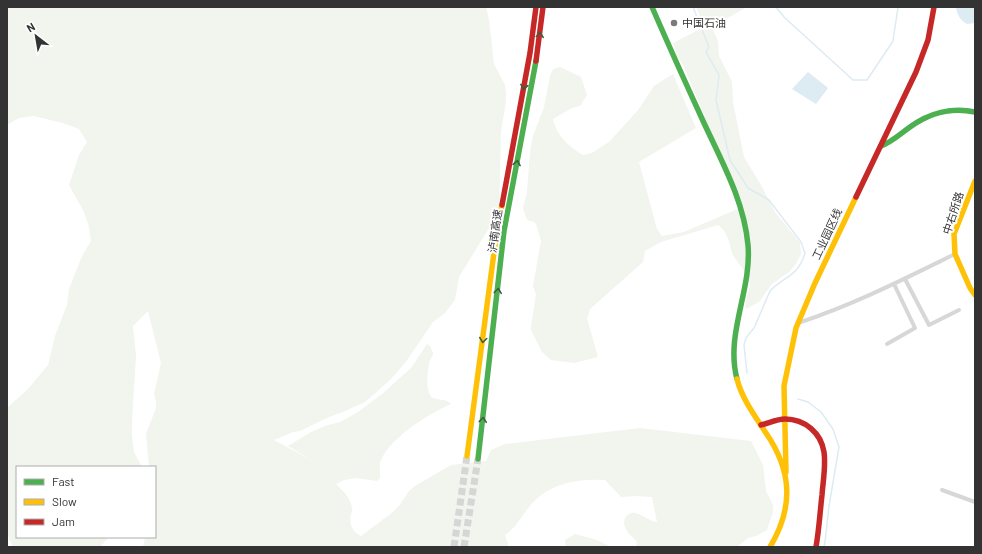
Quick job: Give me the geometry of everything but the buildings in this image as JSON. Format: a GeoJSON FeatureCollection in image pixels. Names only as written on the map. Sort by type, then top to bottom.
{"type":"FeatureCollection","features":[{"type":"Feature","properties":{"kind":"main road","name":"泸南高速"},"geometry":{"type":"LineString","coordinates":[[467,456],[498,230],[530,53],[536,7]]}},
{"type":"Feature","properties":{"kind":"main road","name":"泸南高速"},"geometry":{"type":"LineString","coordinates":[[478,459],[504,231],[537,54],[543,7]]}},
{"type":"Feature","properties":{"kind":"main road"},"geometry":{"type":"LineString","coordinates":[[652,7],[730,177],[742,214],[748,244],[748,264],[746,283],[735,339],[734,365],[736,379],[749,408],[780,455],[786,480],[787,498],[784,516],[780,530],[770,547]]}},
{"type":"Feature","properties":{"kind":"main road","name":"工业园区线"},"geometry":{"type":"LineString","coordinates":[[786,480],[785,375],[798,323],[818,276],[909,88],[922,56],[934,7]]}},
{"type":"Feature","properties":{"kind":"main road"},"geometry":{"type":"LineString","coordinates":[[881,146],[896,140],[914,124],[934,115],[957,109],[965,109],[975,112]]}},
{"type":"Feature","properties":{"kind":"main road","name":"中右所路"},"geometry":{"type":"LineString","coordinates":[[975,181],[954,234],[955,254],[970,288],[975,295]]}},
{"type":"Feature","properties":{"kind":"main road"},"geometry":{"type":"LineString","coordinates":[[761,425],[785,419],[808,426],[818,434],[823,445],[824,471],[816,547]]}},
{"type":"Feature","properties":{"kind":"street"},"geometry":{"type":"LineString","coordinates":[[798,323],[829,313],[872,295],[955,254]]}},
{"type":"Feature","properties":{"kind":"street"},"geometry":{"type":"LineString","coordinates":[[905,279],[929,325],[959,310]]}},
{"type":"Feature","properties":{"kind":"street"},"geometry":{"type":"LineString","coordinates":[[887,344],[915,328],[894,284]]}},
{"type":"Feature","properties":{"kind":"street"},"geometry":{"type":"LineString","coordinates":[[942,490],[975,502]]}},
{"type":"Feature","properties":{"kind":"shaded area"},"geometry":{"type":"Polygon","coordinates":[[[7,7],[486,7],[494,64],[505,85],[506,94],[501,132],[499,212],[459,277],[455,300],[445,313],[433,322],[405,363],[390,380],[365,402],[300,431],[293,432],[274,440],[311,460],[288,446],[311,432],[340,422],[358,412],[382,394],[411,368],[427,344],[430,346],[433,353],[429,363],[427,383],[430,396],[436,399],[445,400],[451,404],[422,420],[402,434],[393,443],[381,460],[380,478],[377,481],[356,478],[344,480],[336,484],[346,494],[350,501],[352,510],[350,518],[351,524],[353,530],[361,536],[393,512],[409,491],[415,486],[451,465],[486,461],[491,450],[505,444],[640,428],[751,441],[763,465],[766,491],[773,505],[773,512],[767,530],[756,536],[748,538],[737,547],[636,547],[637,543],[627,531],[624,525],[624,520],[629,514],[637,513],[657,522],[652,497],[621,497],[605,480],[583,480],[563,484],[553,488],[536,499],[515,526],[505,535],[509,547],[143,547],[145,538],[156,538],[156,466],[149,466],[146,434],[156,408],[154,394],[161,363],[148,311],[133,326],[136,356],[132,435],[134,452],[141,466],[16,466],[16,538],[108,538],[100,547],[13,547],[7,533],[7,408],[28,389],[48,365],[55,336],[67,305],[69,289],[82,256],[91,241],[89,227],[84,212],[69,185],[79,155],[87,142],[79,129],[63,123],[34,116],[19,118],[7,125],[7,7]]]}},
{"type":"Feature","properties":{"kind":"shaded area"},"geometry":{"type":"Polygon","coordinates":[[[696,7],[747,7],[724,20],[715,19],[703,22],[696,7]]]}},
{"type":"Feature","properties":{"kind":"shaded area"},"geometry":{"type":"Polygon","coordinates":[[[956,7],[975,7],[975,23],[967,24],[962,21],[958,15],[956,7]]]}},
{"type":"Feature","properties":{"kind":"shaded area"},"geometry":{"type":"Polygon","coordinates":[[[708,25],[711,26],[718,41],[719,56],[732,82],[733,102],[744,157],[775,212],[800,243],[801,254],[796,264],[789,272],[772,284],[759,302],[746,309],[745,306],[750,282],[733,255],[728,239],[722,228],[718,225],[661,242],[645,251],[643,262],[590,309],[587,319],[598,357],[574,363],[551,360],[542,352],[531,330],[536,294],[533,286],[541,241],[536,224],[527,220],[523,208],[527,192],[530,152],[533,136],[544,107],[550,76],[553,69],[560,67],[581,77],[587,95],[580,106],[572,108],[553,119],[557,130],[564,140],[583,155],[592,153],[610,141],[638,110],[654,86],[673,74],[696,128],[639,162],[657,229],[662,236],[684,232],[742,207],[684,67],[677,56],[673,43],[708,25]]]}},
{"type":"Feature","properties":{"kind":"shaded area"},"geometry":{"type":"Polygon","coordinates":[[[808,72],[828,88],[816,104],[792,89],[808,72]]]}},
{"type":"Feature","properties":{"kind":"shaded area"},"geometry":{"type":"Polygon","coordinates":[[[575,534],[597,540],[611,547],[566,547],[565,540],[575,534]]]}},
{"type":"Feature","properties":{"kind":"waterway"},"geometry":{"type":"LineString","coordinates":[[693,7],[709,47],[706,52],[719,75],[716,100],[730,160],[748,188],[769,200],[801,242],[805,253],[799,267],[795,272],[770,291],[754,328],[746,338],[744,345],[747,373]]}},
{"type":"Feature","properties":{"kind":"waterway"},"geometry":{"type":"LineString","coordinates":[[776,7],[784,17],[853,80],[867,80],[893,41],[898,7]]}},
{"type":"Feature","properties":{"kind":"waterway"},"geometry":{"type":"LineString","coordinates":[[798,399],[808,402],[821,412],[833,429],[839,447],[824,547]]}},
{"type":"Feature","properties":{"kind":"tunnel"},"geometry":{"type":"LineString","coordinates":[[454,547],[467,456]]}},
{"type":"Feature","properties":{"kind":"tunnel"},"geometry":{"type":"LineString","coordinates":[[464,547],[478,459]]}},
{"type":"Feature","properties":{"kind":"traffic: fast"},"geometry":{"type":"LineString","coordinates":[[652,7],[725,167],[737,197],[746,229],[748,262],[734,345],[734,362],[737,379]]}},
{"type":"Feature","properties":{"kind":"traffic: fast"},"geometry":{"type":"LineString","coordinates":[[478,459],[504,231],[536,61]]}},
{"type":"Feature","properties":{"kind":"traffic: fast"},"geometry":{"type":"LineString","coordinates":[[881,146],[917,122],[941,112],[958,110],[975,112]]}},
{"type":"Feature","properties":{"kind":"traffic: slow"},"geometry":{"type":"LineString","coordinates":[[975,181],[954,234],[955,254],[970,288],[975,295]]}},
{"type":"Feature","properties":{"kind":"traffic: slow"},"geometry":{"type":"LineString","coordinates":[[786,472],[784,386],[796,328],[815,283],[856,197]]}},
{"type":"Feature","properties":{"kind":"traffic: slow"},"geometry":{"type":"LineString","coordinates":[[467,456],[497,230],[502,205]]}},
{"type":"Feature","properties":{"kind":"traffic: slow"},"geometry":{"type":"LineString","coordinates":[[737,379],[745,400],[775,447],[785,475],[787,489],[783,518],[770,547]]}},
{"type":"Feature","properties":{"kind":"traffic: jam"},"geometry":{"type":"LineString","coordinates":[[502,205],[530,53],[536,7]]}},
{"type":"Feature","properties":{"kind":"traffic: jam"},"geometry":{"type":"LineString","coordinates":[[536,61],[543,7]]}},
{"type":"Feature","properties":{"kind":"traffic: jam"},"geometry":{"type":"LineString","coordinates":[[856,197],[916,72],[928,40],[934,7]]}},
{"type":"Feature","properties":{"kind":"traffic: jam"},"geometry":{"type":"LineString","coordinates":[[761,425],[785,419],[799,421],[811,428],[816,433],[822,445],[825,457],[825,468],[816,547]]}},
{"type":"Feature","properties":{"kind":"place","name":"中国石油"},"geometry":{"type":"Point","coordinates":[674,23]}}]}
